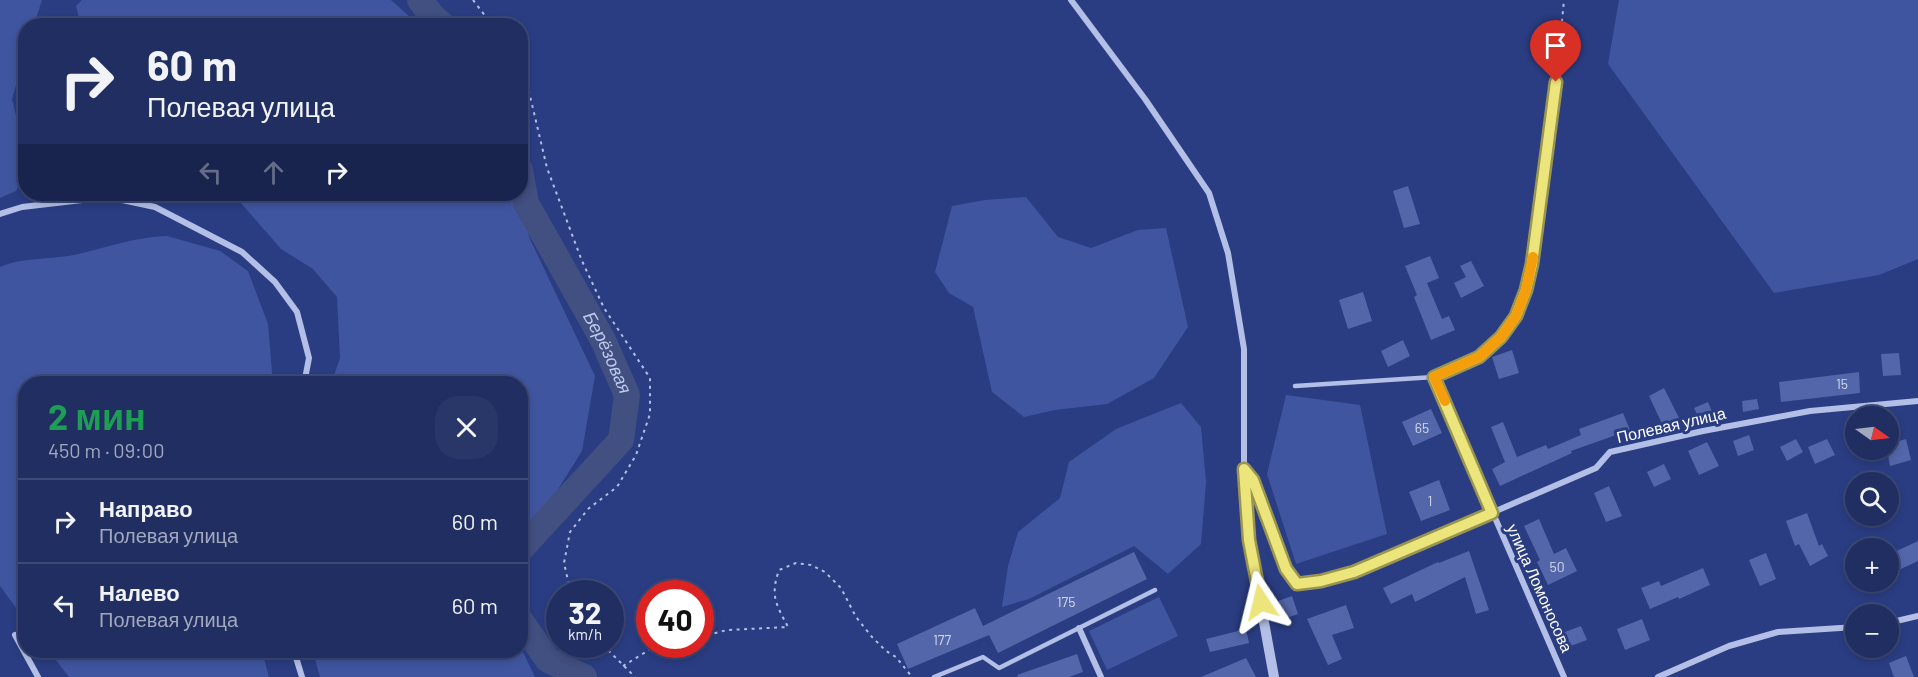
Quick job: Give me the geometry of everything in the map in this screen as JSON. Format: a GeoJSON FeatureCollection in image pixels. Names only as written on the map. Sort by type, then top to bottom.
{"type":"FeatureCollection","features":[{"type":"Feature","properties":{"kind":"street"},"geometry":{"type":"LineString","coordinates":[[1072,0],[1145,99],[1209,193],[1228,253],[1244,349],[1244,469],[1249,540],[1274,677]]}},
{"type":"Feature","properties":{"kind":"street"},"geometry":{"type":"LineString","coordinates":[[0,214],[22,207],[74,201]]}},
{"type":"Feature","properties":{"kind":"street"},"geometry":{"type":"LineString","coordinates":[[127,201],[155,207],[242,252],[275,282],[297,312],[309,358],[306,376]]}},
{"type":"Feature","properties":{"kind":"street","name":"улица Ломоносова"},"geometry":{"type":"LineString","coordinates":[[1434,377],[1564,677]]}},
{"type":"Feature","properties":{"kind":"street","name":"Полевая улица"},"geometry":{"type":"LineString","coordinates":[[1244,469],[1253,480],[1286,569],[1297,584],[1321,581],[1354,572],[1596,468],[1610,452],[1703,431],[1810,411],[1918,400]]}},
{"type":"Feature","properties":{"kind":"street"},"geometry":{"type":"LineString","coordinates":[[1899,620],[1918,616]]}},
{"type":"Feature","properties":{"kind":"street"},"geometry":{"type":"LineString","coordinates":[[1079,628],[1101,677]]}},
{"type":"Feature","properties":{"kind":"street"},"geometry":{"type":"LineString","coordinates":[[1658,677],[1729,646],[1778,632],[1845,628]]}},
{"type":"Feature","properties":{"kind":"street"},"geometry":{"type":"LineString","coordinates":[[15,635],[18,640]]}},
{"type":"Feature","properties":{"kind":"street"},"geometry":{"type":"LineString","coordinates":[[28,658],[38,677]]}},
{"type":"Feature","properties":{"kind":"street"},"geometry":{"type":"LineString","coordinates":[[296,658],[302,677]]}},
{"type":"Feature","properties":{"kind":"lane"},"geometry":{"type":"LineString","coordinates":[[1295,386],[1434,377],[1479,357],[1501,337],[1516,316],[1526,290],[1532,264],[1556,82]]}},
{"type":"Feature","properties":{"kind":"lane"},"geometry":{"type":"LineString","coordinates":[[934,677],[983,657],[999,668],[1155,590]]}},
{"type":"Feature","properties":{"kind":"path"},"geometry":{"type":"LineString","coordinates":[[473,0],[487,18]]}},
{"type":"Feature","properties":{"kind":"path"},"geometry":{"type":"LineString","coordinates":[[1556,82],[1564,0]]}},
{"type":"Feature","properties":{"kind":"path"},"geometry":{"type":"LineString","coordinates":[[528,87],[547,168],[582,261],[604,308],[650,378],[650,414],[636,455],[617,487],[588,509],[570,532],[564,562],[568,580]]}},
{"type":"Feature","properties":{"kind":"path"},"geometry":{"type":"LineString","coordinates":[[714,633],[727,630],[788,627],[773,594],[773,586],[779,570],[796,562],[825,572],[841,588],[856,617],[872,637],[896,657],[912,677]]}},
{"type":"Feature","properties":{"kind":"path"},"geometry":{"type":"LineString","coordinates":[[615,658],[634,677]]}},
{"type":"Feature","properties":{"kind":"path"},"geometry":{"type":"LineString","coordinates":[[623,666],[636,658]]}},
{"type":"Feature","properties":{"kind":"shaded area"},"geometry":{"type":"Polygon","coordinates":[[[0,0],[42,0],[36,18],[18,18],[18,79],[12,99],[18,123],[18,187],[16,191],[0,198],[0,0]]]}},
{"type":"Feature","properties":{"kind":"shaded area"},"geometry":{"type":"Polygon","coordinates":[[[82,0],[391,0],[411,18],[79,18],[76,6],[82,0]]]}},
{"type":"Feature","properties":{"kind":"shaded area"},"geometry":{"type":"Polygon","coordinates":[[[1619,0],[1918,0],[1918,259],[1879,275],[1774,293],[1608,64],[1619,0]]]}},
{"type":"Feature","properties":{"kind":"shaded area"},"geometry":{"type":"Polygon","coordinates":[[[1026,197],[1058,237],[1091,248],[1138,230],[1166,228],[1188,327],[1154,378],[1107,404],[1055,410],[1024,417],[992,392],[973,307],[949,293],[935,272],[952,206],[985,200],[1026,197]]]}},
{"type":"Feature","properties":{"kind":"shaded area"},"geometry":{"type":"Polygon","coordinates":[[[239,201],[518,201],[530,239],[595,376],[582,451],[552,499],[528,526],[528,376],[334,376],[340,358],[337,297],[313,269],[281,249],[239,201]]]}},
{"type":"Feature","properties":{"kind":"shaded area"},"geometry":{"type":"Polygon","coordinates":[[[167,236],[220,251],[248,271],[268,324],[272,376],[18,376],[18,610],[0,586],[0,267],[18,262],[74,255],[167,236]]]}},
{"type":"Feature","properties":{"kind":"shaded area"},"geometry":{"type":"Polygon","coordinates":[[[1286,395],[1360,405],[1387,534],[1296,564],[1267,474],[1286,395]]]}},
{"type":"Feature","properties":{"kind":"shaded area"},"geometry":{"type":"Polygon","coordinates":[[[1181,403],[1201,427],[1206,482],[1201,544],[1168,574],[1134,546],[1029,599],[1002,607],[1008,566],[1018,532],[1060,498],[1069,462],[1116,429],[1181,403]]]}},
{"type":"Feature","properties":{"kind":"shaded area"},"geometry":{"type":"Polygon","coordinates":[[[1159,597],[1178,636],[1107,670],[1089,631],[1159,597]]]}},
{"type":"Feature","properties":{"kind":"shaded area"},"geometry":{"type":"Polygon","coordinates":[[[54,658],[264,658],[269,677],[69,677],[54,658]]]}},
{"type":"Feature","properties":{"kind":"shaded area"},"geometry":{"type":"Polygon","coordinates":[[[315,658],[526,658],[535,677],[320,677],[315,658]]]}},
{"type":"Feature","properties":{"kind":"building"},"geometry":{"type":"Polygon","coordinates":[[[1408,186],[1420,224],[1404,228],[1393,191],[1408,186]]]}},
{"type":"Feature","properties":{"kind":"building"},"geometry":{"type":"Polygon","coordinates":[[[1430,256],[1439,278],[1427,283],[1442,319],[1449,316],[1455,330],[1431,340],[1405,266],[1430,256]]]}},
{"type":"Feature","properties":{"kind":"building"},"geometry":{"type":"Polygon","coordinates":[[[1471,261],[1484,286],[1461,298],[1454,283],[1466,277],[1460,266],[1471,261]]]}},
{"type":"Feature","properties":{"kind":"building"},"geometry":{"type":"Polygon","coordinates":[[[1363,292],[1372,321],[1348,329],[1339,300],[1363,292]]]}},
{"type":"Feature","properties":{"kind":"building"},"geometry":{"type":"Polygon","coordinates":[[[1403,340],[1410,356],[1388,367],[1381,351],[1403,340]]]}},
{"type":"Feature","properties":{"kind":"building"},"geometry":{"type":"Polygon","coordinates":[[[1512,350],[1519,373],[1499,379],[1492,357],[1512,350]]]}},
{"type":"Feature","properties":{"kind":"building"},"geometry":{"type":"Polygon","coordinates":[[[1899,353],[1901,375],[1883,376],[1881,354],[1899,353]]]}},
{"type":"Feature","properties":{"kind":"building"},"geometry":{"type":"Polygon","coordinates":[[[1859,372],[1860,393],[1781,402],[1779,382],[1859,372]]]}},
{"type":"Feature","properties":{"kind":"building"},"geometry":{"type":"Polygon","coordinates":[[[1664,388],[1680,420],[1664,428],[1649,396],[1664,388]]]}},
{"type":"Feature","properties":{"kind":"building"},"geometry":{"type":"Polygon","coordinates":[[[1757,399],[1759,409],[1743,412],[1742,401],[1757,399]]]}},
{"type":"Feature","properties":{"kind":"building"},"geometry":{"type":"Polygon","coordinates":[[[1708,402],[1713,414],[1700,420],[1694,408],[1708,402]]]}},
{"type":"Feature","properties":{"kind":"building"},"geometry":{"type":"Polygon","coordinates":[[[1431,409],[1442,433],[1413,446],[1402,422],[1431,409]]]}},
{"type":"Feature","properties":{"kind":"building"},"geometry":{"type":"Polygon","coordinates":[[[1623,413],[1630,430],[1571,451],[1572,453],[1500,486],[1492,469],[1505,462],[1491,427],[1503,422],[1517,457],[1546,445],[1548,449],[1581,435],[1579,429],[1623,413]]]}},
{"type":"Feature","properties":{"kind":"building"},"geometry":{"type":"Polygon","coordinates":[[[1749,435],[1754,450],[1738,456],[1733,441],[1749,435]]]}},
{"type":"Feature","properties":{"kind":"building"},"geometry":{"type":"Polygon","coordinates":[[[1796,439],[1803,452],[1787,461],[1780,447],[1796,439]]]}},
{"type":"Feature","properties":{"kind":"building"},"geometry":{"type":"Polygon","coordinates":[[[1827,439],[1835,455],[1815,464],[1808,447],[1827,439]]]}},
{"type":"Feature","properties":{"kind":"building"},"geometry":{"type":"Polygon","coordinates":[[[1906,439],[1911,460],[1890,466],[1889,460],[1899,460],[1899,441],[1906,439]]]}},
{"type":"Feature","properties":{"kind":"building"},"geometry":{"type":"Polygon","coordinates":[[[1707,442],[1719,466],[1699,475],[1688,451],[1707,442]]]}},
{"type":"Feature","properties":{"kind":"building"},"geometry":{"type":"Polygon","coordinates":[[[1664,464],[1671,479],[1654,487],[1647,472],[1664,464]]]}},
{"type":"Feature","properties":{"kind":"building"},"geometry":{"type":"Polygon","coordinates":[[[1439,480],[1450,510],[1421,521],[1409,492],[1439,480]]]}},
{"type":"Feature","properties":{"kind":"building"},"geometry":{"type":"Polygon","coordinates":[[[1609,486],[1622,516],[1606,522],[1594,493],[1609,486]]]}},
{"type":"Feature","properties":{"kind":"building"},"geometry":{"type":"Polygon","coordinates":[[[1807,513],[1819,546],[1822,544],[1828,556],[1810,566],[1799,544],[1795,546],[1786,521],[1807,513]]]}},
{"type":"Feature","properties":{"kind":"building"},"geometry":{"type":"Polygon","coordinates":[[[1539,519],[1554,554],[1566,548],[1577,571],[1548,585],[1537,562],[1540,560],[1524,526],[1539,519]]]}},
{"type":"Feature","properties":{"kind":"building"},"geometry":{"type":"Polygon","coordinates":[[[1918,541],[1918,561],[1899,570],[1899,550],[1918,541]]]}},
{"type":"Feature","properties":{"kind":"building"},"geometry":{"type":"Polygon","coordinates":[[[1469,551],[1489,610],[1476,614],[1465,577],[1415,602],[1412,594],[1391,604],[1383,588],[1438,562],[1469,551]]]}},
{"type":"Feature","properties":{"kind":"building"},"geometry":{"type":"Polygon","coordinates":[[[1134,552],[1147,579],[998,653],[989,635],[908,669],[897,644],[975,608],[983,626],[1134,552]]]}},
{"type":"Feature","properties":{"kind":"building"},"geometry":{"type":"Polygon","coordinates":[[[1766,553],[1776,579],[1760,586],[1749,560],[1766,553]]]}},
{"type":"Feature","properties":{"kind":"building"},"geometry":{"type":"Polygon","coordinates":[[[1703,568],[1710,585],[1650,609],[1641,588],[1659,581],[1661,586],[1703,568]]]}},
{"type":"Feature","properties":{"kind":"building"},"geometry":{"type":"Polygon","coordinates":[[[1292,596],[1298,614],[1284,619],[1278,601],[1292,596]]]}},
{"type":"Feature","properties":{"kind":"building"},"geometry":{"type":"Polygon","coordinates":[[[1346,605],[1354,628],[1332,635],[1342,659],[1328,665],[1307,619],[1346,605]]]}},
{"type":"Feature","properties":{"kind":"building"},"geometry":{"type":"Polygon","coordinates":[[[1642,619],[1650,640],[1625,650],[1617,629],[1642,619]]]}},
{"type":"Feature","properties":{"kind":"building"},"geometry":{"type":"Polygon","coordinates":[[[1581,626],[1587,640],[1568,647],[1562,633],[1581,626]]]}},
{"type":"Feature","properties":{"kind":"building"},"geometry":{"type":"Polygon","coordinates":[[[1246,629],[1249,643],[1210,652],[1206,639],[1246,629]]]}},
{"type":"Feature","properties":{"kind":"building"},"geometry":{"type":"Polygon","coordinates":[[[1077,654],[1083,672],[1069,677],[1018,677],[1017,675],[1077,654]]]}},
{"type":"Feature","properties":{"kind":"building"},"geometry":{"type":"Polygon","coordinates":[[[1906,656],[1914,677],[1894,677],[1889,663],[1906,656]]]}},
{"type":"Feature","properties":{"kind":"building"},"geometry":{"type":"Polygon","coordinates":[[[1246,658],[1256,677],[1201,677],[1246,658]]]}},
{"type":"Feature","properties":{"kind":"waterway","name":"Берёзовая"},"geometry":{"type":"LineString","coordinates":[[420,0],[434,18]]}},
{"type":"Feature","properties":{"kind":"waterway","name":"Берёзовая"},"geometry":{"type":"LineString","coordinates":[[526,201],[603,340],[627,395],[621,440],[528,541]]}},
{"type":"Feature","properties":{"kind":"waterway","name":"Берёзовая"},"geometry":{"type":"LineString","coordinates":[[528,631],[548,660],[584,677]]}},
{"type":"Feature","properties":{"kind":"slow traffic"},"geometry":{"type":"LineString","coordinates":[[1445,401],[1434,377],[1479,357],[1501,337],[1516,316],[1526,290],[1533,257]]}},
{"type":"Feature","properties":{"kind":"route"},"geometry":{"type":"LineString","coordinates":[[1261,602],[1249,540],[1244,469],[1253,480],[1286,569],[1297,584],[1321,581],[1354,572],[1492,513],[1434,377],[1479,357],[1501,337],[1516,316],[1526,290],[1532,264],[1556,82]]}}]}
